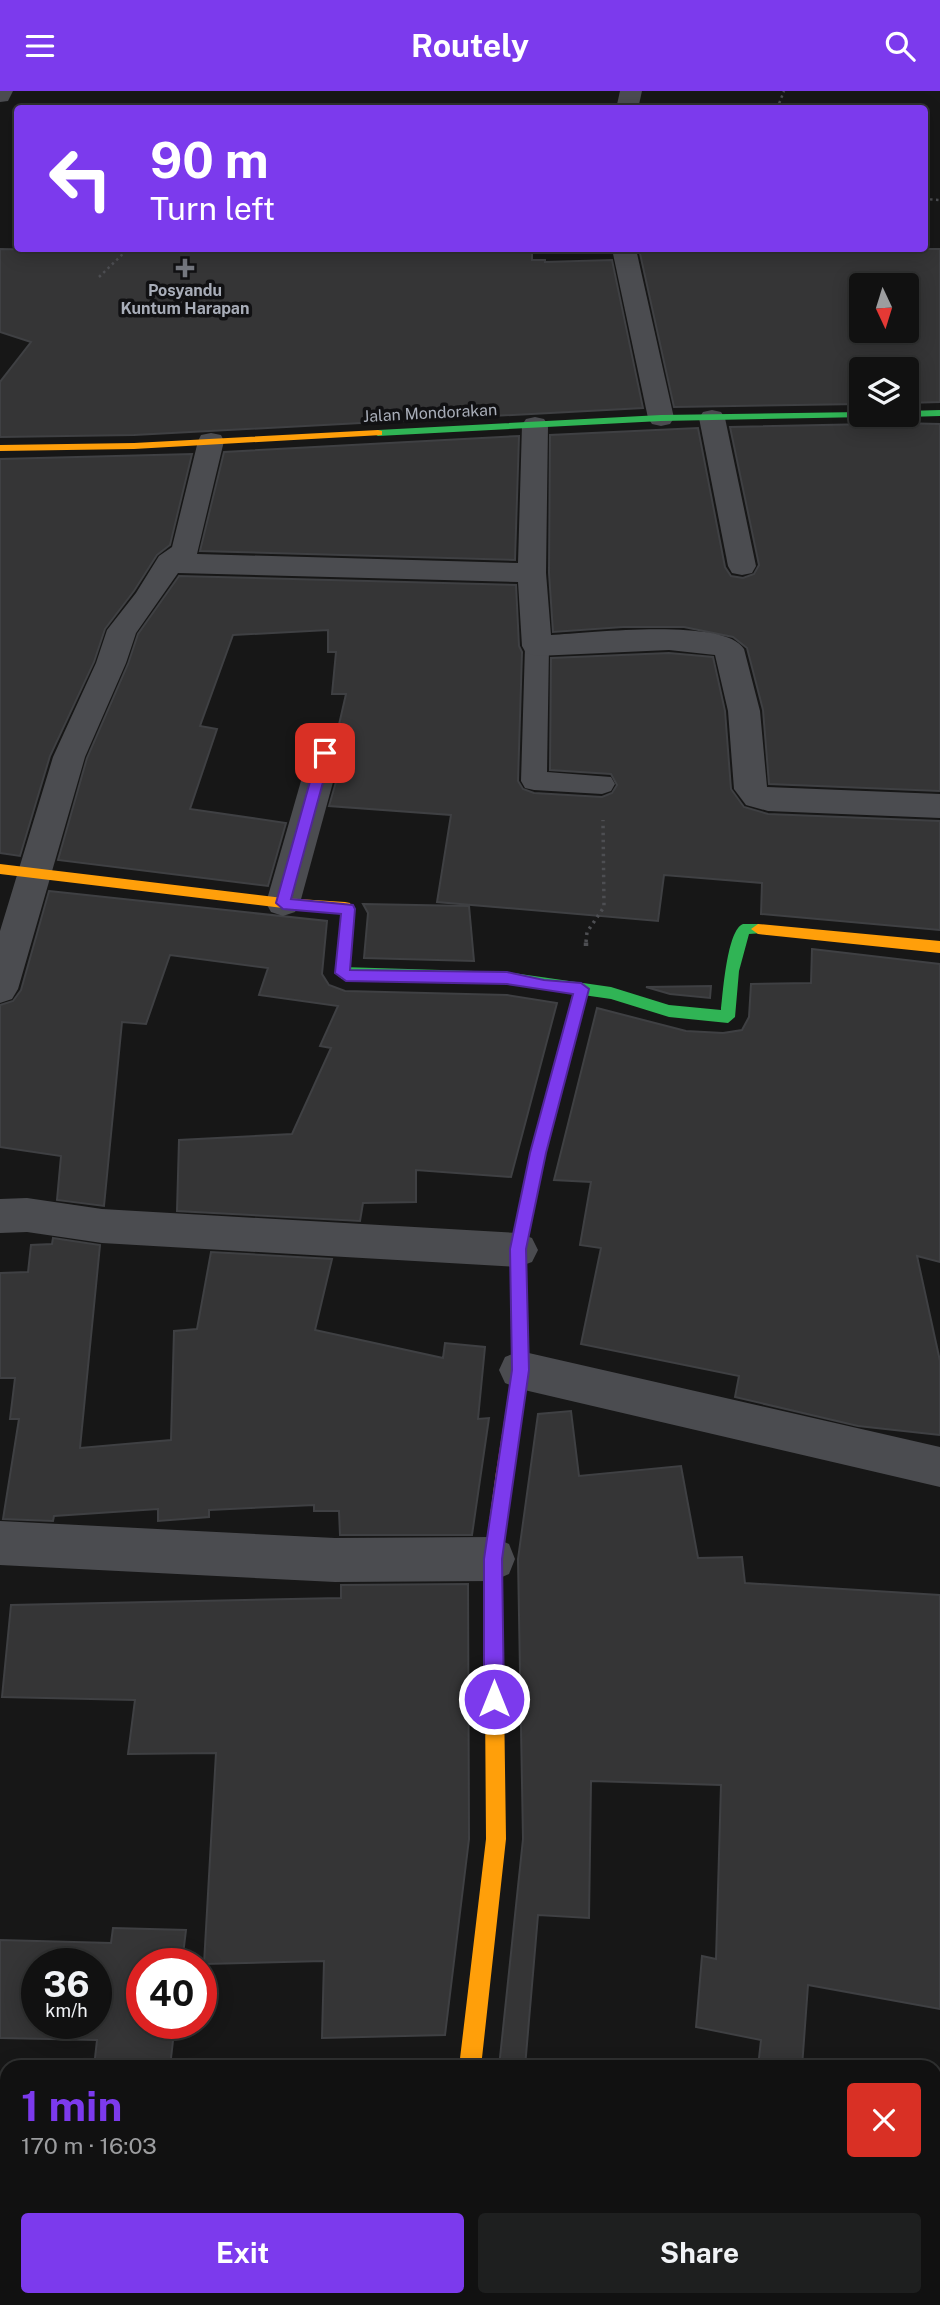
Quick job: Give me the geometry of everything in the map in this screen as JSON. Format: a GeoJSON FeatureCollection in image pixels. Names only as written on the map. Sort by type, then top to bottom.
{"type":"FeatureCollection","features":[{"type":"Feature","properties":{"kind":"street"},"geometry":{"type":"LineString","coordinates":[[625,252],[661,418]]}},
{"type":"Feature","properties":{"kind":"street"},"geometry":{"type":"LineString","coordinates":[[919,414],[940,413]]}},
{"type":"Feature","properties":{"kind":"street","name":"Jalan Mondorakan"},"geometry":{"type":"LineString","coordinates":[[0,448],[211,441],[661,418],[849,415]]}},
{"type":"Feature","properties":{"kind":"street"},"geometry":{"type":"LineString","coordinates":[[712,418],[742,566]]}},
{"type":"Feature","properties":{"kind":"street"},"geometry":{"type":"LineString","coordinates":[[535,425],[532,573],[537,646],[672,640],[723,644],[729,649],[744,711],[750,789],[757,796],[768,799],[940,806]]}},
{"type":"Feature","properties":{"kind":"street"},"geometry":{"type":"LineString","coordinates":[[0,989],[69,758],[111,663],[122,630],[146,600],[169,563],[185,551],[211,441]]}},
{"type":"Feature","properties":{"kind":"street"},"geometry":{"type":"LineString","coordinates":[[169,563],[532,573]]}},
{"type":"Feature","properties":{"kind":"street"},"geometry":{"type":"LineString","coordinates":[[283,903],[325,753]]}},
{"type":"Feature","properties":{"kind":"street"},"geometry":{"type":"LineString","coordinates":[[0,869],[348,909],[342,973],[346,975],[507,978],[611,993],[669,1011],[729,1017],[732,971],[743,929],[786,930],[940,947]]}},
{"type":"Feature","properties":{"kind":"street"},"geometry":{"type":"LineString","coordinates":[[471,2060],[496,1839],[493,1559],[520,1370],[518,1249],[538,1153],[581,989]]}},
{"type":"Feature","properties":{"kind":"street"},"geometry":{"type":"LineString","coordinates":[[0,1216],[27,1215],[102,1226],[518,1249]]}},
{"type":"Feature","properties":{"kind":"street"},"geometry":{"type":"LineString","coordinates":[[520,1370],[940,1467]]}},
{"type":"Feature","properties":{"kind":"street"},"geometry":{"type":"LineString","coordinates":[[0,1543],[335,1560],[493,1559]]}},
{"type":"Feature","properties":{"kind":"lane"},"geometry":{"type":"LineString","coordinates":[[537,646],[534,781],[602,784]]}},
{"type":"Feature","properties":{"kind":"path"},"geometry":{"type":"LineString","coordinates":[[99,277],[125,252]]}},
{"type":"Feature","properties":{"kind":"path"},"geometry":{"type":"LineString","coordinates":[[581,989],[587,932],[604,907],[602,784]]}},
{"type":"Feature","properties":{"kind":"building"},"geometry":{"type":"Polygon","coordinates":[[[0,249],[14,249],[14,252],[532,252],[532,260],[545,262],[612,260],[643,408],[134,435],[0,437],[0,382],[31,342],[0,332],[0,249]]]}},
{"type":"Feature","properties":{"kind":"building"},"geometry":{"type":"Polygon","coordinates":[[[928,249],[940,249],[940,402],[919,403],[919,357],[849,357],[849,404],[674,407],[640,252],[928,252],[928,249]]]}},
{"type":"Feature","properties":{"kind":"building"},"geometry":{"type":"Polygon","coordinates":[[[849,424],[849,427],[919,427],[919,424],[940,424],[940,791],[769,784],[763,710],[747,648],[733,637],[684,627],[623,627],[553,632],[549,573],[550,435],[698,428],[725,567],[731,576],[743,578],[754,574],[759,565],[730,427],[849,424]]]}},
{"type":"Feature","properties":{"kind":"building"},"geometry":{"type":"Polygon","coordinates":[[[519,436],[515,560],[200,551],[224,452],[519,436]]]}},
{"type":"Feature","properties":{"kind":"building"},"geometry":{"type":"Polygon","coordinates":[[[192,454],[170,545],[157,555],[105,629],[94,662],[50,756],[20,856],[0,853],[0,459],[192,454]]]}},
{"type":"Feature","properties":{"kind":"building"},"geometry":{"type":"Polygon","coordinates":[[[179,576],[516,585],[519,646],[522,652],[518,781],[523,789],[534,793],[602,797],[612,793],[617,785],[611,774],[550,770],[551,658],[669,653],[713,657],[725,711],[731,789],[744,807],[768,814],[940,821],[940,930],[761,914],[762,883],[664,875],[658,921],[437,902],[451,815],[329,806],[344,754],[335,742],[346,694],[332,694],[336,652],[328,652],[328,630],[233,635],[200,726],[217,729],[190,809],[286,823],[268,886],[58,860],[87,758],[128,664],[138,634],[179,576]]]}},
{"type":"Feature","properties":{"kind":"building"},"geometry":{"type":"Polygon","coordinates":[[[49,891],[327,921],[322,974],[329,985],[345,991],[507,995],[557,1003],[511,1177],[416,1170],[416,1202],[363,1203],[360,1221],[177,1211],[179,1140],[292,1134],[331,1048],[320,1046],[338,1006],[259,995],[268,968],[170,955],[146,1024],[122,1022],[104,1206],[57,1200],[61,1156],[0,1147],[0,1005],[13,1001],[21,990],[49,891]]]}},
{"type":"Feature","properties":{"kind":"building"},"geometry":{"type":"Polygon","coordinates":[[[363,904],[469,906],[474,961],[364,958],[368,913],[363,904]]]}},
{"type":"Feature","properties":{"kind":"building"},"geometry":{"type":"Polygon","coordinates":[[[812,949],[940,964],[940,1262],[917,1256],[940,1361],[940,1435],[858,1426],[735,1397],[739,1376],[581,1344],[601,1248],[580,1245],[591,1182],[554,1180],[597,1008],[686,1031],[723,1033],[742,1030],[749,1017],[751,984],[811,983],[812,949]]]}},
{"type":"Feature","properties":{"kind":"building"},"geometry":{"type":"Polygon","coordinates":[[[711,986],[710,998],[670,994],[646,987],[711,986]]]}},
{"type":"Feature","properties":{"kind":"building"},"geometry":{"type":"Polygon","coordinates":[[[53,1238],[100,1245],[80,1448],[171,1440],[174,1331],[197,1329],[211,1252],[332,1259],[315,1330],[443,1358],[445,1343],[485,1347],[478,1419],[489,1418],[472,1535],[340,1535],[339,1511],[314,1511],[314,1505],[209,1510],[209,1517],[158,1521],[158,1509],[54,1516],[53,1521],[3,1519],[19,1419],[10,1419],[15,1378],[0,1378],[0,1273],[28,1272],[31,1245],[52,1244],[53,1238]]]}},
{"type":"Feature","properties":{"kind":"building"},"geometry":{"type":"Polygon","coordinates":[[[571,1411],[579,1476],[681,1466],[698,1558],[742,1557],[745,1583],[940,1595],[940,2009],[808,1985],[803,2060],[759,2060],[761,2040],[696,2027],[702,1956],[716,1959],[721,1785],[591,1781],[589,1918],[538,1915],[526,2060],[500,2060],[523,1839],[518,1559],[538,1414],[571,1411]]]}},
{"type":"Feature","properties":{"kind":"building"},"geometry":{"type":"Polygon","coordinates":[[[468,1584],[469,1839],[445,2035],[322,2038],[324,1961],[217,1964],[217,1948],[205,1948],[216,1753],[128,1754],[135,1700],[2,1697],[11,1605],[341,1598],[341,1585],[468,1584]]]}},
{"type":"Feature","properties":{"kind":"building"},"geometry":{"type":"Polygon","coordinates":[[[113,1928],[186,1930],[184,1948],[126,1948],[126,2039],[173,2039],[171,2060],[95,2060],[97,2040],[48,2039],[112,2039],[112,1948],[21,1948],[21,2038],[0,2038],[0,1940],[111,1943],[113,1928]]]}},
{"type":"Feature","properties":{"kind":"traffic: fast"},"geometry":{"type":"LineString","coordinates":[[919,414],[940,413]]}},
{"type":"Feature","properties":{"kind":"traffic: fast"},"geometry":{"type":"LineString","coordinates":[[378,433],[661,418],[849,415]]}},
{"type":"Feature","properties":{"kind":"traffic: fast"},"geometry":{"type":"LineString","coordinates":[[342,973],[507,978],[611,993],[669,1011],[728,1017],[732,971],[743,929],[758,929]]}},
{"type":"Feature","properties":{"kind":"traffic: slow"},"geometry":{"type":"LineString","coordinates":[[0,448],[134,446],[378,433]]}},
{"type":"Feature","properties":{"kind":"traffic: slow"},"geometry":{"type":"LineString","coordinates":[[0,869],[283,903],[345,907],[348,913],[342,973]]}},
{"type":"Feature","properties":{"kind":"traffic: slow"},"geometry":{"type":"LineString","coordinates":[[758,929],[940,947]]}},
{"type":"Feature","properties":{"kind":"traffic: slow"},"geometry":{"type":"LineString","coordinates":[[471,2060],[496,1839],[493,1559],[505,1472]]}},
{"type":"Feature","properties":{"kind":"traffic: jam"},"geometry":{"type":"LineString","coordinates":[[505,1472],[520,1370],[518,1250],[538,1153],[581,989]]}},
{"type":"Feature","properties":{"kind":"place","name":"Posyandu Kuntum Harapan"},"geometry":{"type":"Point","coordinates":[185,268]}},
{"type":"Feature","properties":{"kind":"route"},"geometry":{"type":"LineString","coordinates":[[325,753],[283,903],[348,909],[342,973],[507,978],[581,989],[538,1153],[518,1249],[520,1370],[493,1559],[494,1699]]}}]}
